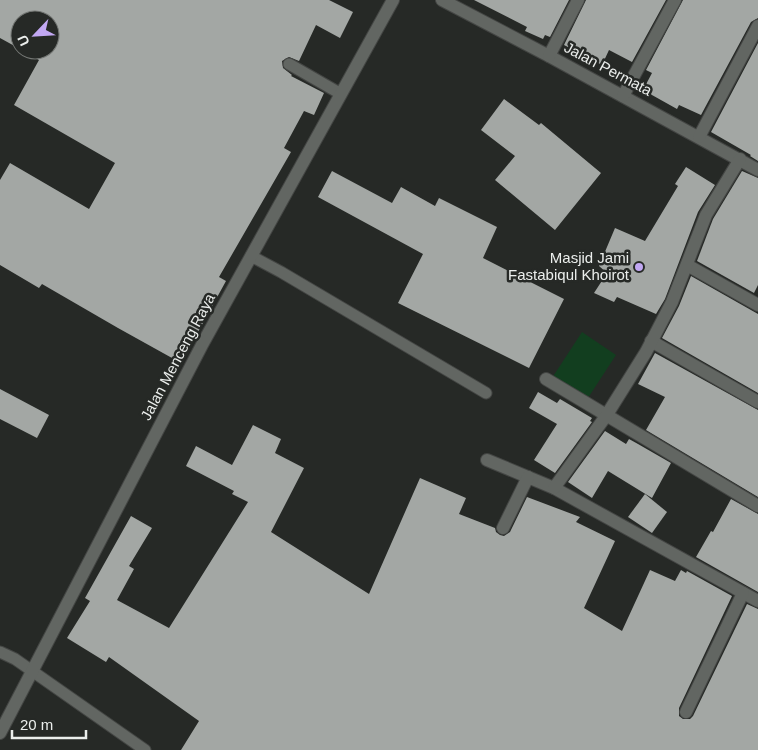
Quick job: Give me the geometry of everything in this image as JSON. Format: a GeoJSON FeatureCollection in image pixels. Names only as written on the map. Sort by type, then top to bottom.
{"type":"FeatureCollection","features":[{"type":"Feature","properties":{"kind":"street","name":"Jalan Menceng Raya"},"geometry":{"type":"LineString","coordinates":[[0,733],[202,343],[393,0]]}},
{"type":"Feature","properties":{"kind":"street","name":"Jalan Permata"},"geometry":{"type":"LineString","coordinates":[[442,0],[758,170]]}},
{"type":"Feature","properties":{"kind":"street"},"geometry":{"type":"LineString","coordinates":[[549,56],[578,0]]}},
{"type":"Feature","properties":{"kind":"street"},"geometry":{"type":"LineString","coordinates":[[623,96],[675,0]]}},
{"type":"Feature","properties":{"kind":"street"},"geometry":{"type":"LineString","coordinates":[[699,137],[758,26]]}},
{"type":"Feature","properties":{"kind":"street"},"geometry":{"type":"LineString","coordinates":[[554,488],[606,416],[652,341],[672,302],[706,215],[740,159]]}},
{"type":"Feature","properties":{"kind":"street"},"geometry":{"type":"LineString","coordinates":[[687,265],[758,305]]}},
{"type":"Feature","properties":{"kind":"street"},"geometry":{"type":"LineString","coordinates":[[652,341],[758,402]]}},
{"type":"Feature","properties":{"kind":"street"},"geometry":{"type":"LineString","coordinates":[[546,379],[758,506]]}},
{"type":"Feature","properties":{"kind":"street"},"geometry":{"type":"LineString","coordinates":[[487,460],[554,488],[758,601]]}},
{"type":"Feature","properties":{"kind":"street"},"geometry":{"type":"LineString","coordinates":[[503,528],[528,477]]}},
{"type":"Feature","properties":{"kind":"street"},"geometry":{"type":"LineString","coordinates":[[686,712],[743,593]]}},
{"type":"Feature","properties":{"kind":"lane"},"geometry":{"type":"LineString","coordinates":[[288,64],[341,94]]}},
{"type":"Feature","properties":{"kind":"lane"},"geometry":{"type":"LineString","coordinates":[[251,256],[486,393]]}},
{"type":"Feature","properties":{"kind":"lane"},"geometry":{"type":"LineString","coordinates":[[0,652],[15,660],[145,750]]}},
{"type":"Feature","properties":{"kind":"green space"},"geometry":{"type":"Polygon","coordinates":[[[582,332],[616,355],[586,401],[552,378],[582,332]]]}},
{"type":"Feature","properties":{"kind":"building"},"geometry":{"type":"Polygon","coordinates":[[[0,0],[329,0],[353,12],[340,38],[316,25],[299,61],[289,57],[282,61],[283,68],[291,76],[324,93],[314,115],[304,111],[284,148],[291,152],[219,277],[226,281],[181,363],[42,284],[39,288],[0,265],[0,180],[10,163],[89,209],[115,163],[14,105],[39,60],[60,60],[60,10],[10,10],[10,44],[0,38],[0,0]]]}},
{"type":"Feature","properties":{"kind":"building"},"geometry":{"type":"Polygon","coordinates":[[[474,0],[569,0],[550,37],[545,35],[543,39],[525,31],[527,27],[474,0]]]}},
{"type":"Feature","properties":{"kind":"building"},"geometry":{"type":"Polygon","coordinates":[[[586,0],[666,0],[632,62],[609,50],[602,65],[564,45],[586,0]]]}},
{"type":"Feature","properties":{"kind":"building"},"geometry":{"type":"Polygon","coordinates":[[[683,0],[758,0],[758,18],[751,22],[701,115],[679,105],[677,109],[643,90],[652,73],[646,70],[683,0]]]}},
{"type":"Feature","properties":{"kind":"building"},"geometry":{"type":"Polygon","coordinates":[[[758,43],[758,161],[711,132],[758,43]]]}},
{"type":"Feature","properties":{"kind":"building"},"geometry":{"type":"Polygon","coordinates":[[[504,99],[539,125],[541,123],[601,173],[555,230],[495,180],[515,156],[481,130],[504,99]]]}},
{"type":"Feature","properties":{"kind":"building"},"geometry":{"type":"Polygon","coordinates":[[[686,167],[715,185],[698,212],[665,299],[656,314],[617,297],[614,302],[594,293],[607,273],[599,266],[615,228],[645,241],[678,186],[675,184],[686,167]]]}},
{"type":"Feature","properties":{"kind":"building"},"geometry":{"type":"Polygon","coordinates":[[[332,171],[392,203],[401,187],[435,206],[439,198],[497,227],[483,258],[564,299],[529,368],[398,303],[423,254],[318,197],[332,171]]]}},
{"type":"Feature","properties":{"kind":"building"},"geometry":{"type":"Polygon","coordinates":[[[742,171],[758,178],[758,285],[754,293],[697,261],[713,219],[742,171]]]}},
{"type":"Feature","properties":{"kind":"building"},"geometry":{"type":"Polygon","coordinates":[[[691,276],[758,314],[758,393],[662,338],[679,306],[691,276]]]}},
{"type":"Feature","properties":{"kind":"building"},"geometry":{"type":"Polygon","coordinates":[[[655,353],[758,410],[758,497],[646,430],[665,397],[638,384],[655,353]]]}},
{"type":"Feature","properties":{"kind":"building"},"geometry":{"type":"Polygon","coordinates":[[[0,389],[49,415],[37,438],[0,419],[0,389]]]}},
{"type":"Feature","properties":{"kind":"building"},"geometry":{"type":"Polygon","coordinates":[[[538,392],[557,403],[560,399],[592,418],[590,421],[592,422],[555,473],[534,460],[557,424],[529,408],[538,392]]]}},
{"type":"Feature","properties":{"kind":"building"},"geometry":{"type":"Polygon","coordinates":[[[253,425],[281,439],[275,453],[304,468],[271,532],[369,594],[420,478],[466,498],[459,514],[495,528],[496,532],[500,535],[504,536],[510,532],[527,497],[580,517],[576,522],[615,541],[584,608],[622,631],[650,570],[675,581],[681,570],[686,573],[687,571],[732,596],[679,708],[679,716],[683,719],[690,719],[693,716],[747,604],[758,609],[758,750],[181,750],[199,721],[109,657],[106,662],[67,638],[90,601],[85,598],[131,516],[152,528],[129,566],[134,569],[117,600],[169,628],[248,502],[232,494],[234,491],[186,466],[196,446],[232,465],[253,425]]]}},
{"type":"Feature","properties":{"kind":"building"},"geometry":{"type":"Polygon","coordinates":[[[605,431],[626,444],[629,439],[671,463],[652,498],[608,471],[592,498],[568,482],[605,431]]]}},
{"type":"Feature","properties":{"kind":"building"},"geometry":{"type":"Polygon","coordinates":[[[645,494],[667,512],[652,533],[628,517],[645,494]]]}},
{"type":"Feature","properties":{"kind":"building"},"geometry":{"type":"Polygon","coordinates":[[[731,499],[758,514],[758,592],[696,557],[711,531],[713,532],[731,499]]]}},
{"type":"Feature","properties":{"kind":"place","name":"Masjid Jami Fastabiqul Khoirot"},"geometry":{"type":"Point","coordinates":[639,267]}}]}
